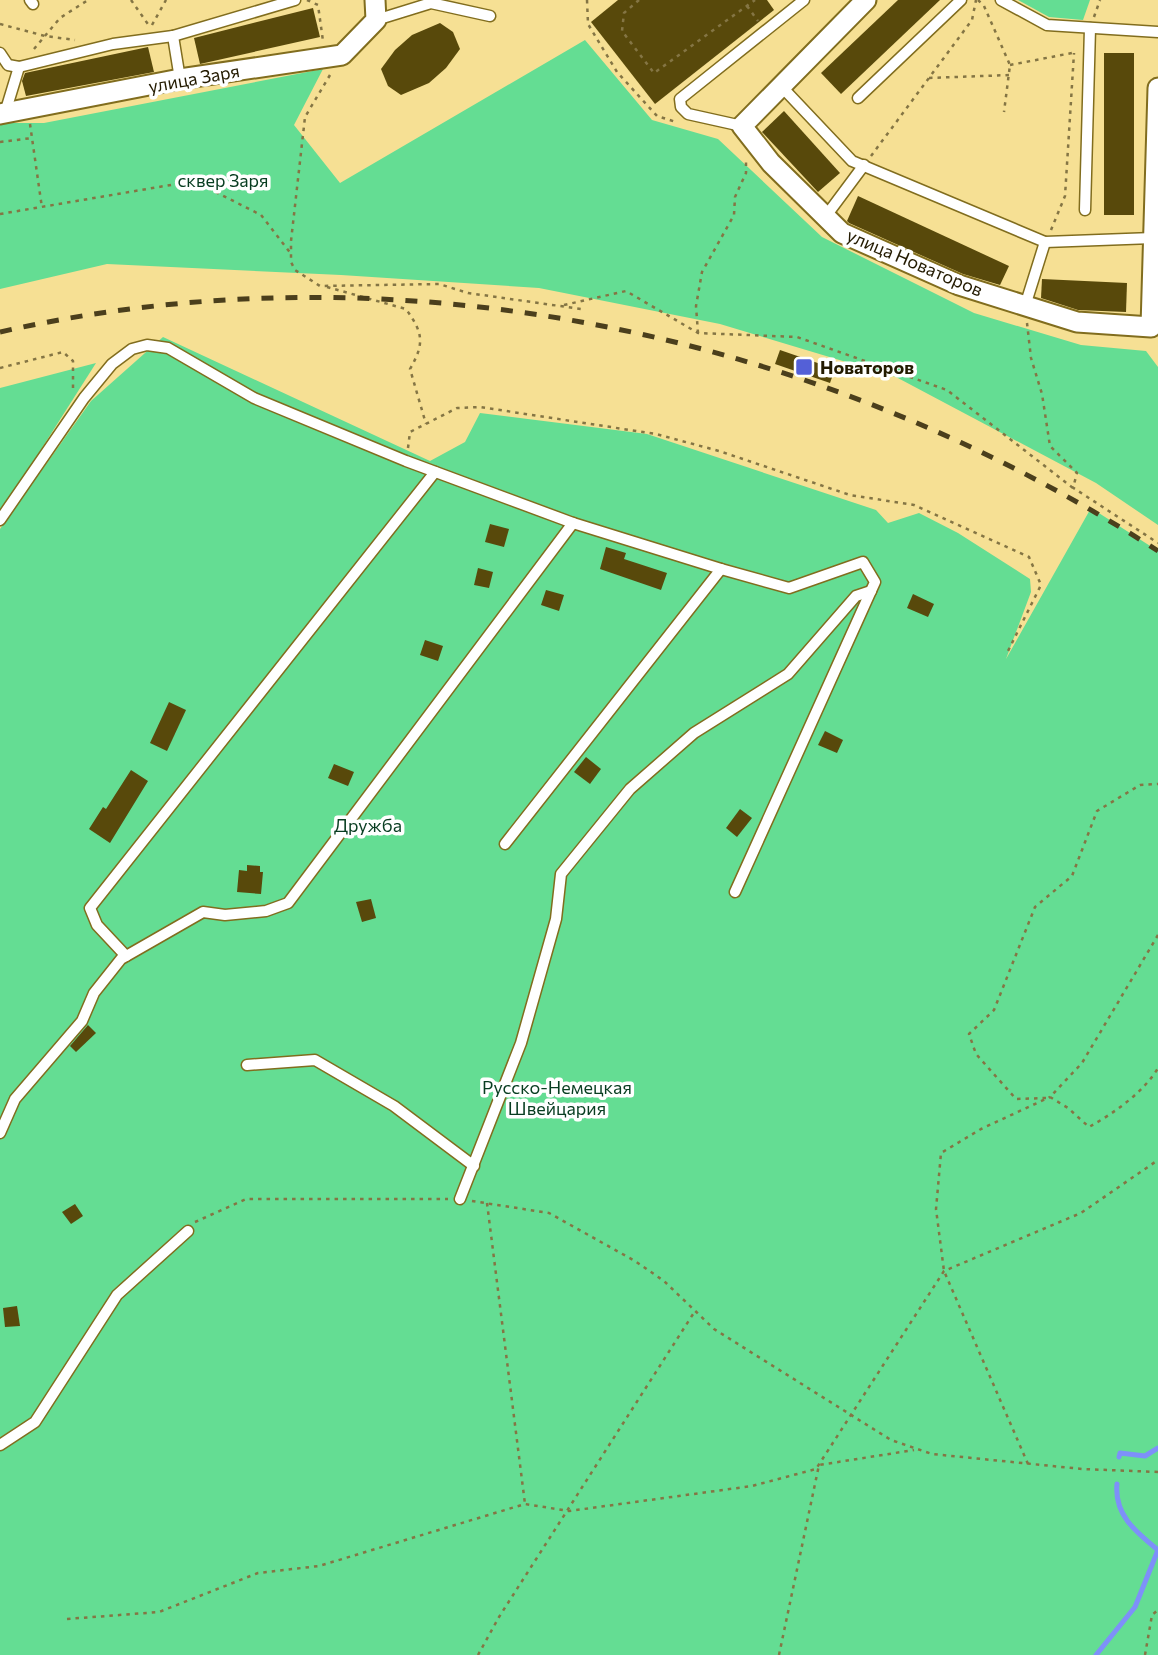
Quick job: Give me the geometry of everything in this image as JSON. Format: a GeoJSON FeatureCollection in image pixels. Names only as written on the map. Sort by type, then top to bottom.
{"type":"FeatureCollection","features":[{"type":"Feature","properties":{"kind":"street"},"geometry":{"type":"LineString","coordinates":[[342,55],[376,20],[375,0]]}},
{"type":"Feature","properties":{"kind":"street"},"geometry":{"type":"LineString","coordinates":[[742,126],[866,0]]}},
{"type":"Feature","properties":{"kind":"street","name":"улица Заря"},"geometry":{"type":"LineString","coordinates":[[2,114],[180,79],[342,55]]}},
{"type":"Feature","properties":{"kind":"street","name":"улица Новаторов"},"geometry":{"type":"LineString","coordinates":[[742,126],[771,163],[842,233],[947,280],[1025,306],[1077,321],[1151,327],[1154,319],[1153,238],[1158,88]]}},
{"type":"Feature","properties":{"kind":"lane"},"geometry":{"type":"LineString","coordinates":[[0,53],[8,65],[19,67],[113,44],[173,36],[295,0]]}},
{"type":"Feature","properties":{"kind":"lane"},"geometry":{"type":"LineString","coordinates":[[742,126],[688,114],[681,107],[682,96],[804,0]]}},
{"type":"Feature","properties":{"kind":"lane"},"geometry":{"type":"LineString","coordinates":[[858,98],[961,0]]}},
{"type":"Feature","properties":{"kind":"lane"},"geometry":{"type":"LineString","coordinates":[[1001,0],[1047,25],[1158,32]]}},
{"type":"Feature","properties":{"kind":"lane"},"geometry":{"type":"LineString","coordinates":[[376,20],[430,2],[490,16]]}},
{"type":"Feature","properties":{"kind":"lane"},"geometry":{"type":"LineString","coordinates":[[1085,210],[1090,28]]}},
{"type":"Feature","properties":{"kind":"lane"},"geometry":{"type":"LineString","coordinates":[[173,36],[180,79]]}},
{"type":"Feature","properties":{"kind":"lane"},"geometry":{"type":"LineString","coordinates":[[2,114],[19,67]]}},
{"type":"Feature","properties":{"kind":"lane"},"geometry":{"type":"LineString","coordinates":[[781,86],[852,160],[1045,243],[1153,238]]}},
{"type":"Feature","properties":{"kind":"lane"},"geometry":{"type":"LineString","coordinates":[[826,216],[864,165]]}},
{"type":"Feature","properties":{"kind":"lane"},"geometry":{"type":"LineString","coordinates":[[1025,306],[1045,243]]}},
{"type":"Feature","properties":{"kind":"lane"},"geometry":{"type":"LineString","coordinates":[[0,520],[72,416],[112,364],[132,349],[147,345],[168,348],[254,398],[406,461],[573,523],[721,569],[789,588],[863,562],[875,582],[735,892]]}},
{"type":"Feature","properties":{"kind":"lane"},"geometry":{"type":"LineString","coordinates":[[126,956],[97,925],[90,908],[435,472]]}},
{"type":"Feature","properties":{"kind":"lane"},"geometry":{"type":"LineString","coordinates":[[0,1133],[15,1099],[82,1021],[94,993],[126,956],[203,912],[225,915],[265,911],[288,903],[573,523]]}},
{"type":"Feature","properties":{"kind":"lane"},"geometry":{"type":"LineString","coordinates":[[505,844],[721,569]]}},
{"type":"Feature","properties":{"kind":"lane"},"geometry":{"type":"LineString","coordinates":[[460,1199],[521,1043],[556,919],[561,874],[630,789],[694,733],[788,674],[856,596],[871,591]]}},
{"type":"Feature","properties":{"kind":"lane"},"geometry":{"type":"LineString","coordinates":[[247,1065],[315,1060],[394,1106],[474,1166]]}},
{"type":"Feature","properties":{"kind":"lane"},"geometry":{"type":"LineString","coordinates":[[0,1445],[35,1422],[117,1295],[188,1231]]}},
{"type":"Feature","properties":{"kind":"path"},"geometry":{"type":"LineString","coordinates":[[19,67],[60,18],[88,0]]}},
{"type":"Feature","properties":{"kind":"path"},"geometry":{"type":"LineString","coordinates":[[131,0],[151,28],[166,0]]}},
{"type":"Feature","properties":{"kind":"path"},"geometry":{"type":"LineString","coordinates":[[307,0],[318,5],[324,39],[316,59]]}},
{"type":"Feature","properties":{"kind":"path"},"geometry":{"type":"LineString","coordinates":[[587,0],[587,24],[617,72],[657,116],[682,124]]}},
{"type":"Feature","properties":{"kind":"path"},"geometry":{"type":"LineString","coordinates":[[639,0],[626,11],[621,26],[626,38],[654,74],[755,0]]}},
{"type":"Feature","properties":{"kind":"path"},"geometry":{"type":"LineString","coordinates":[[864,165],[972,20],[977,0],[984,6],[1010,65],[1004,112]]}},
{"type":"Feature","properties":{"kind":"path"},"geometry":{"type":"LineString","coordinates":[[747,6],[759,22]]}},
{"type":"Feature","properties":{"kind":"path"},"geometry":{"type":"LineString","coordinates":[[0,24],[45,36],[113,44]]}},
{"type":"Feature","properties":{"kind":"path"},"geometry":{"type":"LineString","coordinates":[[1010,65],[1090,48]]}},
{"type":"Feature","properties":{"kind":"path"},"geometry":{"type":"LineString","coordinates":[[1045,243],[1065,196],[1074,53]]}},
{"type":"Feature","properties":{"kind":"path"},"geometry":{"type":"LineString","coordinates":[[342,55],[305,117],[291,262],[295,271],[323,286],[406,309],[419,329],[420,351],[410,369],[426,424]]}},
{"type":"Feature","properties":{"kind":"path"},"geometry":{"type":"LineString","coordinates":[[929,78],[1009,75]]}},
{"type":"Feature","properties":{"kind":"path"},"geometry":{"type":"LineString","coordinates":[[28,110],[42,208]]}},
{"type":"Feature","properties":{"kind":"path"},"geometry":{"type":"LineString","coordinates":[[0,142],[32,138]]}},
{"type":"Feature","properties":{"kind":"path"},"geometry":{"type":"LineString","coordinates":[[698,333],[696,306],[702,272],[734,215],[735,197],[747,173],[746,159]]}},
{"type":"Feature","properties":{"kind":"path"},"geometry":{"type":"LineString","coordinates":[[0,214],[194,181],[261,215],[292,255]]}},
{"type":"Feature","properties":{"kind":"path"},"geometry":{"type":"LineString","coordinates":[[323,286],[439,284],[468,293],[581,309]]}},
{"type":"Feature","properties":{"kind":"path"},"geometry":{"type":"LineString","coordinates":[[564,305],[626,291],[698,333],[797,337],[947,390],[1073,488]]}},
{"type":"Feature","properties":{"kind":"path"},"geometry":{"type":"LineString","coordinates":[[1025,306],[1031,358],[1042,394],[1050,446],[1077,473],[1073,488]]}},
{"type":"Feature","properties":{"kind":"path"},"geometry":{"type":"LineString","coordinates":[[0,368],[63,352],[73,361],[72,416]]}},
{"type":"Feature","properties":{"kind":"path"},"geometry":{"type":"LineString","coordinates":[[406,461],[410,432],[457,408],[480,407],[656,434],[786,472],[850,495],[914,505],[1029,557],[1041,585],[1008,651]]}},
{"type":"Feature","properties":{"kind":"path"},"geometry":{"type":"LineString","coordinates":[[1066,484],[1158,543]]}},
{"type":"Feature","properties":{"kind":"path"},"geometry":{"type":"LineString","coordinates":[[1158,784],[1140,785],[1097,811],[1072,876],[1035,906],[994,1010],[969,1034],[976,1054],[1016,1099],[1050,1097],[1069,1108],[1089,1127],[1110,1116],[1151,1079],[1158,1068]]}},
{"type":"Feature","properties":{"kind":"path"},"geometry":{"type":"LineString","coordinates":[[1028,1464],[944,1271],[936,1209],[942,1153],[981,1129],[1050,1097],[1082,1063],[1158,935]]}},
{"type":"Feature","properties":{"kind":"path"},"geometry":{"type":"LineString","coordinates":[[67,1619],[159,1612],[258,1573],[319,1566],[525,1504],[569,1511],[752,1486],[816,1469],[944,1271],[1081,1213],[1158,1160]]}},
{"type":"Feature","properties":{"kind":"path"},"geometry":{"type":"LineString","coordinates":[[188,1231],[198,1218],[246,1199],[460,1199],[549,1213],[654,1274],[715,1329],[891,1440],[932,1454],[1028,1464],[1158,1472],[1158,1467]]}},
{"type":"Feature","properties":{"kind":"path"},"geometry":{"type":"LineString","coordinates":[[487,1203],[506,1378],[525,1504]]}},
{"type":"Feature","properties":{"kind":"path"},"geometry":{"type":"LineString","coordinates":[[478,1655],[512,1597],[695,1311]]}},
{"type":"Feature","properties":{"kind":"path"},"geometry":{"type":"LineString","coordinates":[[819,1465],[917,1449]]}},
{"type":"Feature","properties":{"kind":"path"},"geometry":{"type":"LineString","coordinates":[[779,1655],[819,1465]]}},
{"type":"Feature","properties":{"kind":"path"},"geometry":{"type":"LineString","coordinates":[[1145,1655],[1152,1615],[1158,1610]]}},
{"type":"Feature","properties":{"kind":"green space"},"geometry":{"type":"Polygon","coordinates":[[[1018,0],[1090,0],[1083,20],[1049,17],[1018,0]]]}},
{"type":"Feature","properties":{"kind":"green space","name":"сквер Заря"},"geometry":{"type":"Polygon","coordinates":[[[585,40],[652,120],[718,139],[822,237],[974,313],[1081,345],[1146,351],[1158,367],[1158,525],[1096,483],[896,377],[720,324],[539,288],[341,275],[107,264],[0,289],[0,123],[44,123],[323,69],[294,125],[340,183],[585,40]]]}},
{"type":"Feature","properties":{"kind":"green space","name":"Русско-Немецкая Швейцария"},"geometry":{"type":"Polygon","coordinates":[[[163,337],[430,461],[465,442],[480,413],[647,434],[876,510],[888,523],[919,513],[958,533],[1030,579],[1031,592],[1006,659],[1091,508],[1158,551],[1158,1655],[0,1655],[0,529],[91,401],[163,337]]]}},
{"type":"Feature","properties":{"kind":"green space"},"geometry":{"type":"Polygon","coordinates":[[[96,363],[0,514],[0,388],[96,363]]]}},
{"type":"Feature","properties":{"kind":"building"},"geometry":{"type":"Polygon","coordinates":[[[618,0],[767,0],[774,10],[655,104],[591,22],[618,0]]]}},
{"type":"Feature","properties":{"kind":"building"},"geometry":{"type":"Polygon","coordinates":[[[898,0],[940,0],[841,94],[821,73],[898,0]]]}},
{"type":"Feature","properties":{"kind":"building"},"geometry":{"type":"Polygon","coordinates":[[[313,8],[320,37],[200,64],[194,38],[313,8]]]}},
{"type":"Feature","properties":{"kind":"building"},"geometry":{"type":"Polygon","coordinates":[[[440,23],[453,32],[460,49],[446,68],[429,83],[401,95],[388,86],[381,69],[395,50],[412,35],[440,23]]]}},
{"type":"Feature","properties":{"kind":"building"},"geometry":{"type":"Polygon","coordinates":[[[148,47],[154,72],[26,96],[22,81],[25,73],[148,47]]]}},
{"type":"Feature","properties":{"kind":"building"},"geometry":{"type":"Polygon","coordinates":[[[1104,53],[1134,53],[1134,215],[1104,215],[1104,53]]]}},
{"type":"Feature","properties":{"kind":"building"},"geometry":{"type":"Polygon","coordinates":[[[784,111],[840,173],[818,192],[762,132],[784,111]]]}},
{"type":"Feature","properties":{"kind":"building"},"geometry":{"type":"Polygon","coordinates":[[[858,196],[1009,266],[1000,285],[963,274],[849,223],[847,221],[858,196]]]}},
{"type":"Feature","properties":{"kind":"building"},"geometry":{"type":"Polygon","coordinates":[[[1042,279],[1127,283],[1126,312],[1078,310],[1041,298],[1042,279]]]}},
{"type":"Feature","properties":{"kind":"building"},"geometry":{"type":"Polygon","coordinates":[[[780,350],[835,369],[830,383],[775,364],[780,350]]]}},
{"type":"Feature","properties":{"kind":"building"},"geometry":{"type":"Polygon","coordinates":[[[490,524],[509,529],[504,547],[485,542],[490,524]]]}},
{"type":"Feature","properties":{"kind":"building"},"geometry":{"type":"Polygon","coordinates":[[[606,547],[626,553],[624,559],[667,573],[661,590],[600,569],[606,547]]]}},
{"type":"Feature","properties":{"kind":"building"},"geometry":{"type":"Polygon","coordinates":[[[478,568],[493,572],[489,588],[474,585],[478,568]]]}},
{"type":"Feature","properties":{"kind":"building"},"geometry":{"type":"Polygon","coordinates":[[[546,590],[564,595],[559,611],[541,605],[546,590]]]}},
{"type":"Feature","properties":{"kind":"building"},"geometry":{"type":"Polygon","coordinates":[[[913,594],[934,604],[928,617],[907,608],[913,594]]]}},
{"type":"Feature","properties":{"kind":"building"},"geometry":{"type":"Polygon","coordinates":[[[425,640],[443,646],[438,661],[420,655],[425,640]]]}},
{"type":"Feature","properties":{"kind":"building"},"geometry":{"type":"Polygon","coordinates":[[[169,702],[186,710],[167,751],[150,743],[169,702]]]}},
{"type":"Feature","properties":{"kind":"building"},"geometry":{"type":"Polygon","coordinates":[[[825,731],[843,740],[837,753],[818,745],[825,731]]]}},
{"type":"Feature","properties":{"kind":"building"},"geometry":{"type":"Polygon","coordinates":[[[586,757],[601,769],[590,784],[574,772],[586,757]]]}},
{"type":"Feature","properties":{"kind":"building"},"geometry":{"type":"Polygon","coordinates":[[[334,764],[354,772],[348,786],[328,778],[334,764]]]}},
{"type":"Feature","properties":{"kind":"building"},"geometry":{"type":"Polygon","coordinates":[[[131,770],[148,781],[110,843],[89,829],[103,807],[106,809],[131,770]]]}},
{"type":"Feature","properties":{"kind":"building"},"geometry":{"type":"Polygon","coordinates":[[[740,809],[752,818],[737,837],[726,828],[740,809]]]}},
{"type":"Feature","properties":{"kind":"building"},"geometry":{"type":"Polygon","coordinates":[[[247,865],[260,866],[260,872],[263,872],[261,894],[237,892],[239,870],[247,871],[247,865]]]}},
{"type":"Feature","properties":{"kind":"building"},"geometry":{"type":"Polygon","coordinates":[[[371,899],[376,918],[362,922],[356,902],[371,899]]]}},
{"type":"Feature","properties":{"kind":"building"},"geometry":{"type":"Polygon","coordinates":[[[88,1025],[96,1033],[76,1052],[70,1046],[88,1025]]]}},
{"type":"Feature","properties":{"kind":"building"},"geometry":{"type":"Polygon","coordinates":[[[75,1204],[83,1216],[71,1224],[62,1212],[75,1204]]]}},
{"type":"Feature","properties":{"kind":"building"},"geometry":{"type":"Polygon","coordinates":[[[17,1306],[20,1326],[5,1327],[3,1308],[17,1306]]]}},
{"type":"Feature","properties":{"kind":"waterway"},"geometry":{"type":"LineString","coordinates":[[1119,1457],[1120,1453],[1145,1456],[1158,1448]]}},
{"type":"Feature","properties":{"kind":"waterway"},"geometry":{"type":"LineString","coordinates":[[1117,1484],[1117,1495],[1123,1514],[1158,1550]]}},
{"type":"Feature","properties":{"kind":"waterway"},"geometry":{"type":"LineString","coordinates":[[1096,1655],[1135,1607],[1158,1550]]}},
{"type":"Feature","properties":{"kind":"railway"},"geometry":{"type":"LineString","coordinates":[[0,332],[150,307],[300,297],[451,304],[600,326],[747,362],[890,412],[1027,475],[1158,551]]}},
{"type":"Feature","properties":{"kind":"place","name":"Новаторов"},"geometry":{"type":"Point","coordinates":[804,367]}},
{"type":"Feature","properties":{"kind":"park label","name":"Дружба"},"geometry":{"type":"Point","coordinates":[368,825]}}]}
